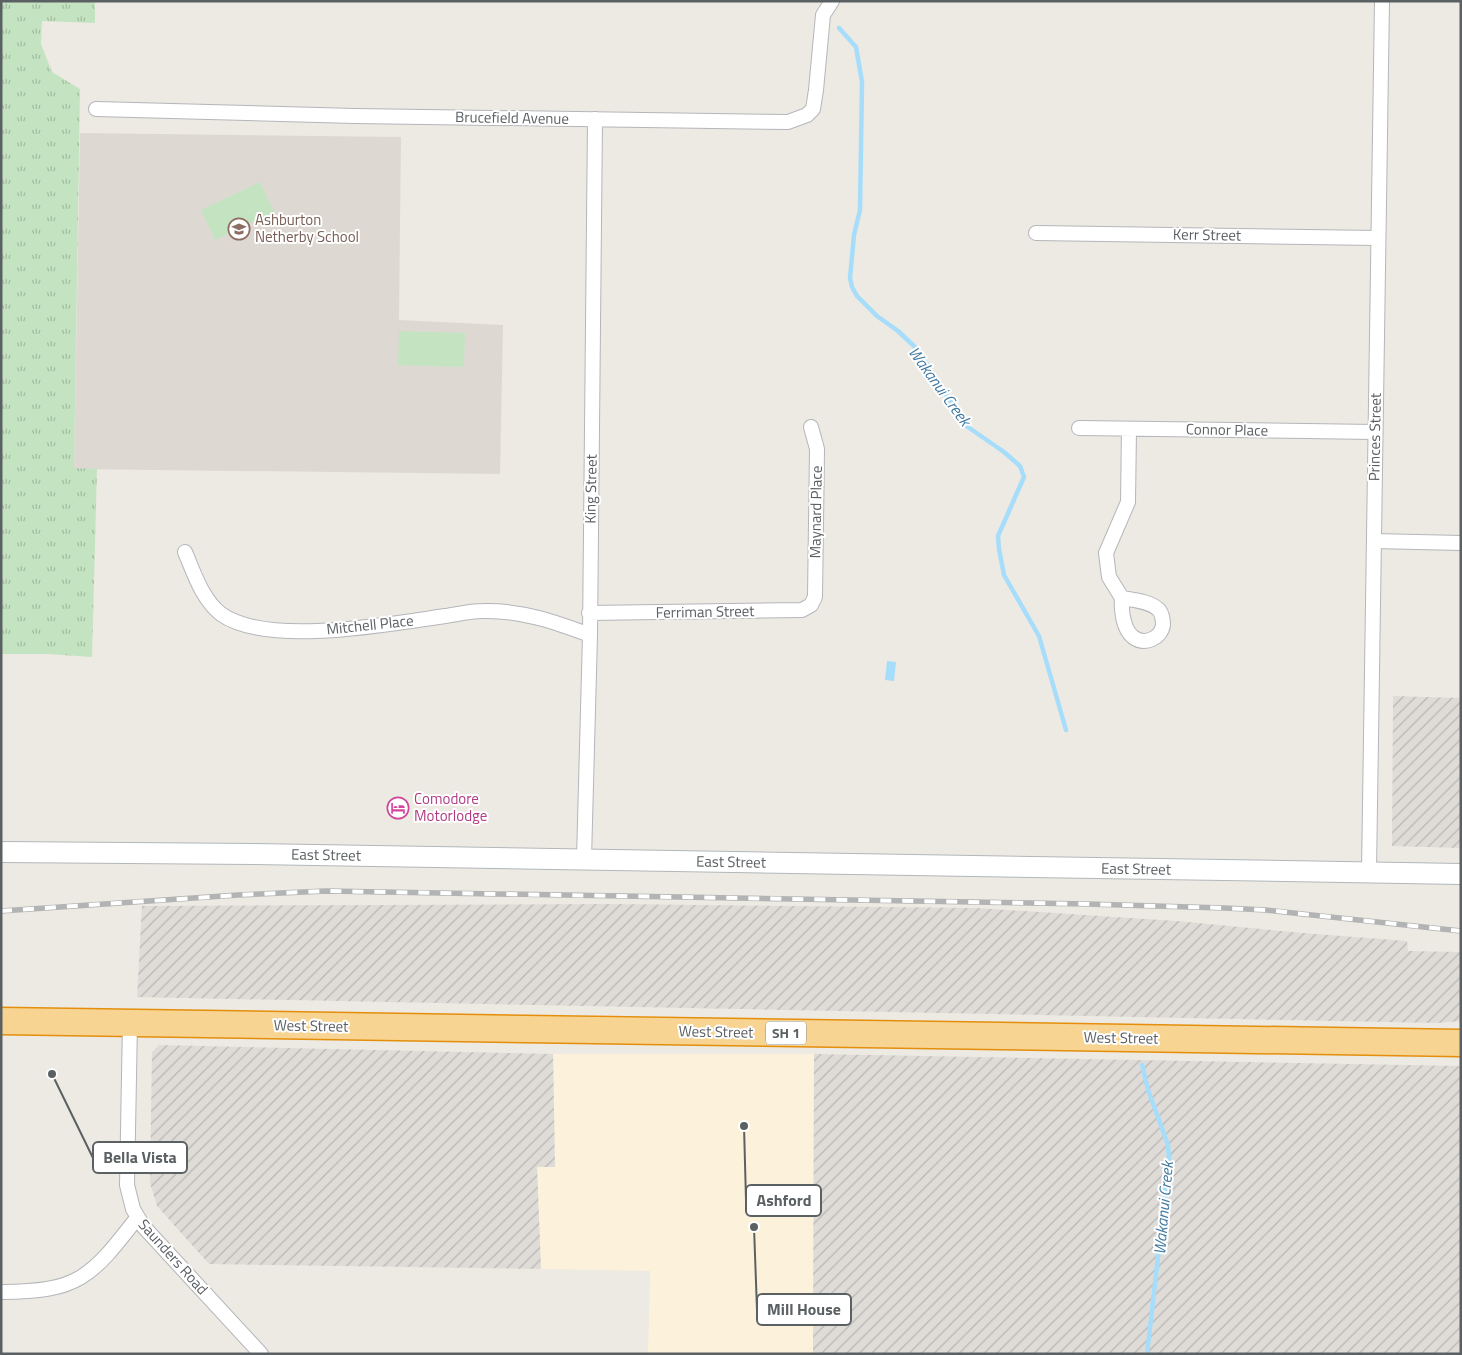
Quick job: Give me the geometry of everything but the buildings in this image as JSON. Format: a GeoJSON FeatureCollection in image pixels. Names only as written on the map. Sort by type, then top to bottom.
{"type":"FeatureCollection","features":[{"type":"Feature","properties":{"kind":"highway","name":"West Street"},"geometry":{"type":"LineString","coordinates":[[1,1021],[1461,1043]]}},
{"type":"Feature","properties":{"kind":"main road","name":"East Street"},"geometry":{"type":"LineString","coordinates":[[1,852],[254,854],[1461,874]]}},
{"type":"Feature","properties":{"kind":"street","name":"Brucefield Avenue"},"geometry":{"type":"LineString","coordinates":[[96,109],[788,122],[807,116],[813,109],[823,15],[832,1]]}},
{"type":"Feature","properties":{"kind":"street","name":"Princes Street"},"geometry":{"type":"LineString","coordinates":[[1369,872],[1382,1]]}},
{"type":"Feature","properties":{"kind":"street","name":"King Street"},"geometry":{"type":"LineString","coordinates":[[584,859],[590,635],[595,119]]}},
{"type":"Feature","properties":{"kind":"street","name":"Kerr Street"},"geometry":{"type":"LineString","coordinates":[[1036,233],[1378,238]]}},
{"type":"Feature","properties":{"kind":"street","name":"Maynard Place"},"geometry":{"type":"LineString","coordinates":[[811,427],[817,449],[815,597]]}},
{"type":"Feature","properties":{"kind":"street","name":"Connor Place"},"geometry":{"type":"LineString","coordinates":[[1079,428],[1375,432]]}},
{"type":"Feature","properties":{"kind":"street"},"geometry":{"type":"LineString","coordinates":[[1122,598],[1108,577],[1106,552],[1128,502],[1129,429]]}},
{"type":"Feature","properties":{"kind":"street"},"geometry":{"type":"LineString","coordinates":[[1374,541],[1461,542]]}},
{"type":"Feature","properties":{"kind":"street","name":"Mitchell Place"},"geometry":{"type":"LineString","coordinates":[[185,552],[202,590],[220,613],[234,621],[257,629],[280,631],[328,630],[491,611],[509,611],[535,616],[590,635]]}},
{"type":"Feature","properties":{"kind":"street","name":"Ferriman Street"},"geometry":{"type":"LineString","coordinates":[[589,613],[802,610],[811,605],[815,597]]}},
{"type":"Feature","properties":{"kind":"street","name":"Saunders Road"},"geometry":{"type":"LineString","coordinates":[[130,1022],[127,1185],[132,1209],[150,1234],[261,1354]]}},
{"type":"Feature","properties":{"kind":"street"},"geometry":{"type":"LineString","coordinates":[[1,1292],[41,1290],[67,1285],[90,1272],[107,1256],[137,1218]]}},
{"type":"Feature","properties":{"kind":"shaded area","name":"Ashburton Netherby School"},"geometry":{"type":"Polygon","coordinates":[[[80,133],[401,137],[399,320],[503,325],[500,474],[74,469],[80,133]]]}},
{"type":"Feature","properties":{"kind":"shaded area"},"geometry":{"type":"Polygon","coordinates":[[[1393,696],[1461,698],[1461,848],[1392,846],[1393,696]]]}},
{"type":"Feature","properties":{"kind":"shaded area"},"geometry":{"type":"Polygon","coordinates":[[[612,904],[977,908],[1176,921],[1407,941],[1408,951],[1461,952],[1461,1021],[1438,1023],[137,997],[142,906],[612,904]]]}},
{"type":"Feature","properties":{"kind":"shaded area"},"geometry":{"type":"Polygon","coordinates":[[[159,1045],[553,1054],[555,1167],[537,1167],[541,1269],[209,1264],[157,1206],[150,1183],[152,1052],[159,1045]]]}},
{"type":"Feature","properties":{"kind":"shaded area"},"geometry":{"type":"Polygon","coordinates":[[[553,1054],[814,1054],[813,1354],[648,1354],[650,1271],[541,1269],[537,1166],[555,1167],[553,1054]]]}},
{"type":"Feature","properties":{"kind":"shaded area"},"geometry":{"type":"Polygon","coordinates":[[[814,1054],[1461,1066],[1461,1354],[813,1354],[814,1054]]]}},
{"type":"Feature","properties":{"kind":"green space"},"geometry":{"type":"Polygon","coordinates":[[[1,1],[95,1],[95,23],[42,21],[41,44],[52,72],[80,89],[74,468],[97,469],[92,657],[48,654],[1,654],[1,1]]]}},
{"type":"Feature","properties":{"kind":"green space"},"geometry":{"type":"Polygon","coordinates":[[[260,182],[274,212],[215,240],[201,210],[260,182]]]}},
{"type":"Feature","properties":{"kind":"green space"},"geometry":{"type":"Polygon","coordinates":[[[399,331],[465,333],[464,367],[398,365],[399,331]]]}},
{"type":"Feature","properties":{"kind":"water"},"geometry":{"type":"Polygon","coordinates":[[[887,661],[896,662],[894,681],[885,680],[887,661]]]}},
{"type":"Feature","properties":{"kind":"waterway","name":"Wakanui Creek"},"geometry":{"type":"LineString","coordinates":[[839,28],[856,47],[862,82],[860,210],[854,235],[850,278],[852,287],[857,296],[877,316],[898,331],[918,350],[965,425],[1004,452],[1020,466],[1024,477],[998,536],[999,549],[1004,575],[1039,636],[1066,730]]}},
{"type":"Feature","properties":{"kind":"waterway","name":"Wakanui Creek"},"geometry":{"type":"LineString","coordinates":[[1142,1065],[1148,1090],[1168,1145],[1169,1160],[1147,1354]]}},
{"type":"Feature","properties":{"kind":"railway"},"geometry":{"type":"LineString","coordinates":[[1,911],[326,891],[1224,908],[1266,910],[1461,931]]}},
{"type":"Feature","properties":{"kind":"place","name":"Ashburton Netherby School"},"geometry":{"type":"Point","coordinates":[239,229]}},
{"type":"Feature","properties":{"kind":"place","name":"Comodore Motorlodge"},"geometry":{"type":"Point","coordinates":[398,808]}},
{"type":"Feature","properties":{"kind":"place","name":"Bella Vista"},"geometry":{"type":"Point","coordinates":[52,1074]}},
{"type":"Feature","properties":{"kind":"place","name":"Ashford"},"geometry":{"type":"Point","coordinates":[744,1126]}},
{"type":"Feature","properties":{"kind":"place","name":"Mill House"},"geometry":{"type":"Point","coordinates":[754,1227]}}]}
